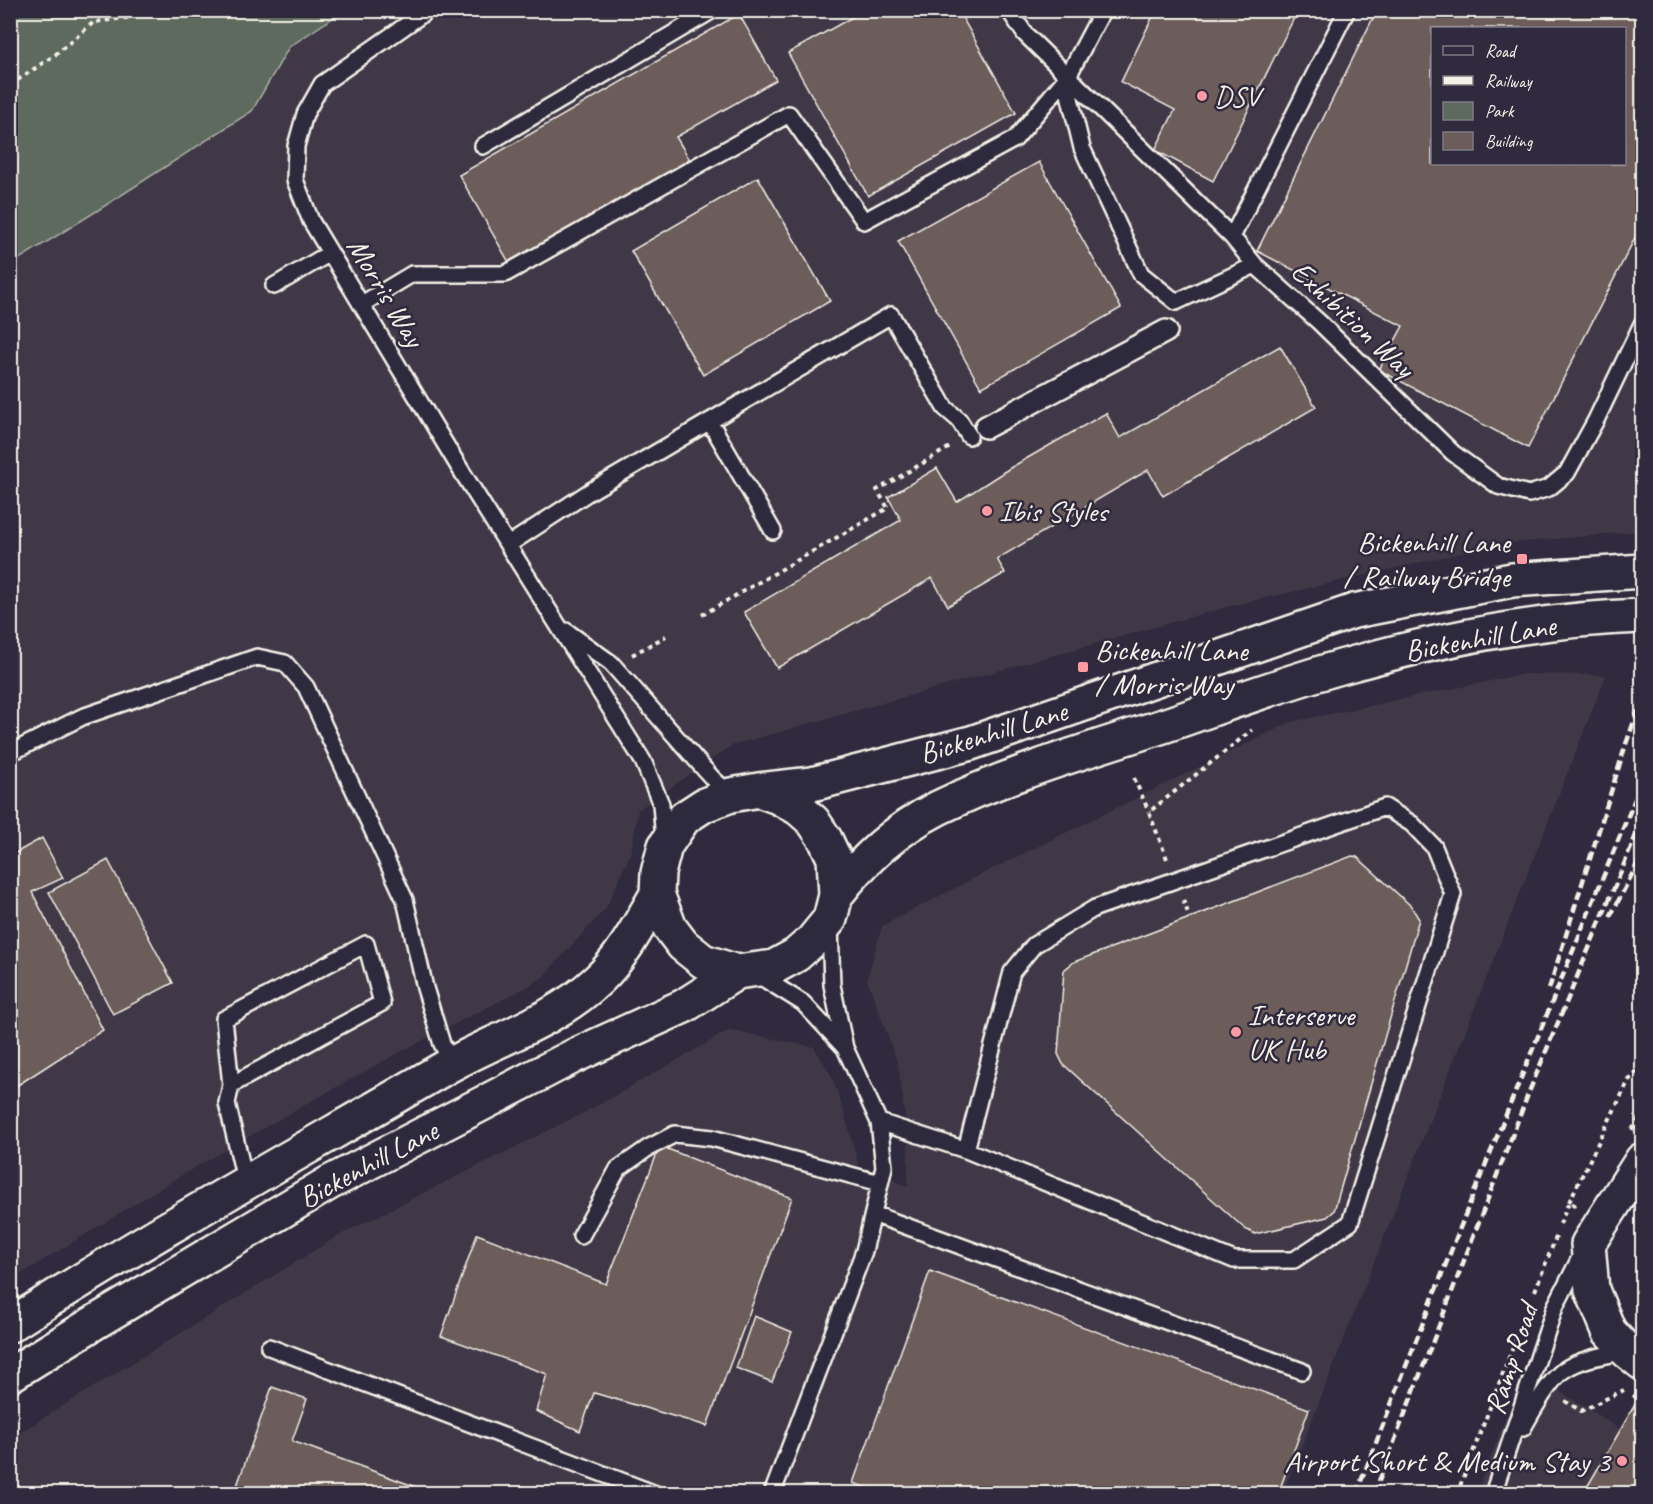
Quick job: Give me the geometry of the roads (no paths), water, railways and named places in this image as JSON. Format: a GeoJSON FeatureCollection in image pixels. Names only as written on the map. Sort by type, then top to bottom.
{"type":"FeatureCollection","features":[{"type":"Feature","properties":{"kind":"main road","name":"Bickenhill Lane"},"geometry":{"type":"LineString","coordinates":[[745,793],[812,784],[971,742],[1354,611],[1512,580],[1637,571]]}},
{"type":"Feature","properties":{"kind":"main road","name":"Bickenhill Lane"},"geometry":{"type":"LineString","coordinates":[[833,907],[859,866],[886,841],[937,809],[1003,780],[1347,665],[1440,642],[1514,628],[1629,617]]}},
{"type":"Feature","properties":{"kind":"main road"},"geometry":{"type":"LineString","coordinates":[[745,793],[778,797],[798,808],[813,821],[825,839],[834,858],[833,907],[812,941],[796,956],[774,967],[745,971],[703,961],[683,945],[670,928],[657,894],[658,873],[665,846],[684,818],[704,805],[745,793]]}},
{"type":"Feature","properties":{"kind":"main road","name":"Bickenhill Lane"},"geometry":{"type":"LineString","coordinates":[[10,1325],[82,1279],[452,1064],[566,1006],[599,980],[612,964],[657,894]]}},
{"type":"Feature","properties":{"kind":"main road","name":"Bickenhill Lane"},"geometry":{"type":"LineString","coordinates":[[10,1375],[329,1183],[573,1056],[684,1006],[745,971]]}},
{"type":"Feature","properties":{"kind":"main road"},"geometry":{"type":"LineString","coordinates":[[1635,1357],[1609,1331],[1592,1290],[1588,1244],[1642,1160]]}},
{"type":"Feature","properties":{"kind":"street"},"geometry":{"type":"LineString","coordinates":[[977,431],[1166,331]]}},
{"type":"Feature","properties":{"kind":"lane","name":"Morris Way"},"geometry":{"type":"LineString","coordinates":[[428,10],[322,84],[305,114],[296,146],[295,180],[311,221],[330,253],[643,761],[661,804],[665,846]]}},
{"type":"Feature","properties":{"kind":"lane"},"geometry":{"type":"LineString","coordinates":[[483,146],[713,10]]}},
{"type":"Feature","properties":{"kind":"lane","name":"Exhibition Way"},"geometry":{"type":"LineString","coordinates":[[1009,10],[1025,34],[1232,237],[1255,265],[1319,322],[1453,453],[1498,486],[1529,494],[1549,488],[1567,473],[1596,420],[1642,324]]}},
{"type":"Feature","properties":{"kind":"lane"},"geometry":{"type":"LineString","coordinates":[[362,304],[412,274],[505,274],[789,114],[864,221],[1015,139],[1068,76],[1102,10]]}},
{"type":"Feature","properties":{"kind":"lane"},"geometry":{"type":"LineString","coordinates":[[1232,237],[1347,10]]}},
{"type":"Feature","properties":{"kind":"lane"},"geometry":{"type":"LineString","coordinates":[[1068,76],[1068,90],[1082,148],[1141,274],[1176,302],[1255,265]]}},
{"type":"Feature","properties":{"kind":"lane"},"geometry":{"type":"LineString","coordinates":[[274,286],[330,253]]}},
{"type":"Feature","properties":{"kind":"lane"},"geometry":{"type":"LineString","coordinates":[[508,545],[589,492],[891,315],[945,408],[977,431]]}},
{"type":"Feature","properties":{"kind":"lane"},"geometry":{"type":"LineString","coordinates":[[710,422],[773,531]]}},
{"type":"Feature","properties":{"kind":"lane"},"geometry":{"type":"LineString","coordinates":[[559,626],[611,663],[713,779],[745,793]]}},
{"type":"Feature","properties":{"kind":"lane"},"geometry":{"type":"LineString","coordinates":[[10,753],[82,717],[257,657],[285,663],[306,687],[405,900],[442,1044],[452,1064]]}},
{"type":"Feature","properties":{"kind":"lane"},"geometry":{"type":"LineString","coordinates":[[879,1122],[966,1150],[1234,1260],[1294,1260],[1350,1223],[1453,894],[1434,847],[1412,824],[1385,807],[1095,908],[1034,945],[1012,972],[966,1150]]}},
{"type":"Feature","properties":{"kind":"lane"},"geometry":{"type":"LineString","coordinates":[[772,1494],[864,1251],[884,1167],[879,1122],[845,1047],[832,985],[833,907]]}},
{"type":"Feature","properties":{"kind":"lane"},"geometry":{"type":"LineString","coordinates":[[231,1085],[382,1003],[366,944],[224,1019],[231,1085],[227,1103],[246,1184]]}},
{"type":"Feature","properties":{"kind":"lane"},"geometry":{"type":"LineString","coordinates":[[745,971],[803,1003],[845,1047]]}},
{"type":"Feature","properties":{"kind":"lane"},"geometry":{"type":"LineString","coordinates":[[581,1236],[618,1168],[648,1148],[675,1134],[712,1138],[880,1183]]}},
{"type":"Feature","properties":{"kind":"lane"},"geometry":{"type":"LineString","coordinates":[[873,1215],[1302,1371]]}},
{"type":"Feature","properties":{"kind":"lane","name":"Ramp Road"},"geometry":{"type":"LineString","coordinates":[[1493,1494],[1555,1307],[1588,1244]]}},
{"type":"Feature","properties":{"kind":"lane"},"geometry":{"type":"LineString","coordinates":[[269,1347],[656,1494]]}},
{"type":"Feature","properties":{"kind":"lane"},"geometry":{"type":"LineString","coordinates":[[1505,1460],[1537,1402],[1562,1370],[1586,1360],[1635,1357]]}},
{"type":"Feature","properties":{"kind":"railway"},"geometry":{"type":"LineString","coordinates":[[1549,989],[1642,699]]}},
{"type":"Feature","properties":{"kind":"railway"},"geometry":{"type":"LineString","coordinates":[[1356,1494],[1469,1205],[1642,782]]}},
{"type":"Feature","properties":{"kind":"railway"},"geometry":{"type":"LineString","coordinates":[[1374,1494],[1529,1092],[1642,821]]}},
{"type":"Feature","properties":{"kind":"railway"},"geometry":{"type":"LineString","coordinates":[[1610,917],[1642,855]]}},
{"type":"Feature","properties":{"kind":"place","name":"DSV"},"geometry":{"type":"Point","coordinates":[1202,96]}},
{"type":"Feature","properties":{"kind":"place","name":"Ibis Styles"},"geometry":{"type":"Point","coordinates":[987,511]}},
{"type":"Feature","properties":{"kind":"place","name":"Bickenhill Lane / Railway Bridge"},"geometry":{"type":"Point","coordinates":[1522,559]}},
{"type":"Feature","properties":{"kind":"place","name":"Bickenhill Lane / Morris Way"},"geometry":{"type":"Point","coordinates":[1083,667]}},
{"type":"Feature","properties":{"kind":"place","name":"Interserve UK Hub"},"geometry":{"type":"Point","coordinates":[1236,1032]}},
{"type":"Feature","properties":{"kind":"place","name":"Airport Short & Medium Stay 3"},"geometry":{"type":"Point","coordinates":[1622,1461]}}]}
